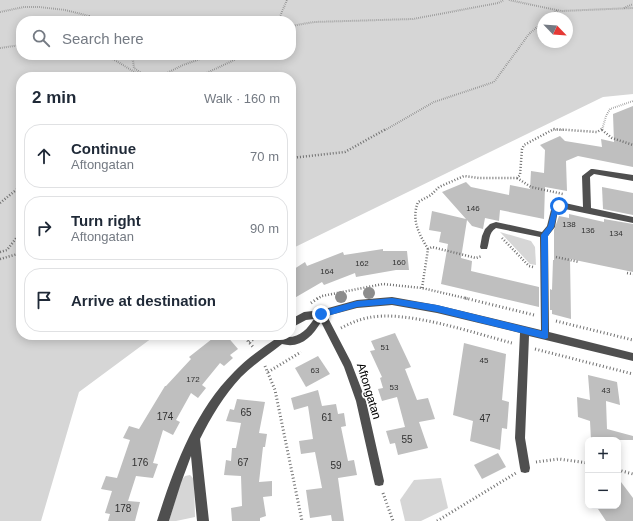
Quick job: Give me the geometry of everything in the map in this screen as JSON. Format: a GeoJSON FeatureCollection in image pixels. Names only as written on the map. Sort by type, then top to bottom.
{"type":"FeatureCollection","features":[{"type":"Feature","properties":{"kind":"street"},"geometry":{"type":"LineString","coordinates":[[587,210],[586,176],[593,171],[633,178]]}},
{"type":"Feature","properties":{"kind":"street"},"geometry":{"type":"LineString","coordinates":[[545,335],[546,255],[544,235],[551,227],[555,208],[565,206],[633,220]]}},
{"type":"Feature","properties":{"kind":"street"},"geometry":{"type":"LineString","coordinates":[[484,247],[487,230],[491,226],[496,225],[544,235]]}},
{"type":"Feature","properties":{"kind":"street"},"geometry":{"type":"LineString","coordinates":[[296,321],[304,316],[321,314],[357,304],[392,301],[437,308],[633,357]]}},
{"type":"Feature","properties":{"kind":"street"},"geometry":{"type":"LineString","coordinates":[[285,340],[289,343],[297,342],[313,329],[321,314]]}},
{"type":"Feature","properties":{"kind":"street","name":"Aftongatan"},"geometry":{"type":"LineString","coordinates":[[321,314],[348,365],[361,401],[379,481]]}},
{"type":"Feature","properties":{"kind":"street"},"geometry":{"type":"LineString","coordinates":[[525,330],[520,438],[525,468]]}},
{"type":"Feature","properties":{"kind":"street"},"geometry":{"type":"LineString","coordinates":[[163,521],[173,486],[206,414],[232,381],[260,355],[279,340]]}},
{"type":"Feature","properties":{"kind":"street"},"geometry":{"type":"LineString","coordinates":[[195,439],[203,521]]}},
{"type":"Feature","properties":{"kind":"path"},"geometry":{"type":"LineString","coordinates":[[280,16],[287,0]]}},
{"type":"Feature","properties":{"kind":"path"},"geometry":{"type":"LineString","coordinates":[[296,25],[314,22],[413,18],[498,3],[504,0]]}},
{"type":"Feature","properties":{"kind":"path"},"geometry":{"type":"LineString","coordinates":[[509,0],[558,10],[633,8]]}},
{"type":"Feature","properties":{"kind":"path"},"geometry":{"type":"LineString","coordinates":[[624,9],[633,4]]}},
{"type":"Feature","properties":{"kind":"path"},"geometry":{"type":"LineString","coordinates":[[0,12],[8,12],[23,7],[46,7],[68,10],[89,16]]}},
{"type":"Feature","properties":{"kind":"path"},"geometry":{"type":"LineString","coordinates":[[296,157],[345,152],[434,102],[494,82],[529,34],[537,27]]}},
{"type":"Feature","properties":{"kind":"path"},"geometry":{"type":"LineString","coordinates":[[0,48],[16,46]]}},
{"type":"Feature","properties":{"kind":"path"},"geometry":{"type":"LineString","coordinates":[[114,60],[135,72]]}},
{"type":"Feature","properties":{"kind":"path"},"geometry":{"type":"LineString","coordinates":[[133,60],[134,68],[140,72]]}},
{"type":"Feature","properties":{"kind":"path"},"geometry":{"type":"LineString","coordinates":[[168,72],[198,60]]}},
{"type":"Feature","properties":{"kind":"path"},"geometry":{"type":"LineString","coordinates":[[209,72],[235,60]]}},
{"type":"Feature","properties":{"kind":"path"},"geometry":{"type":"LineString","coordinates":[[602,130],[606,116],[610,109],[633,101]]}},
{"type":"Feature","properties":{"kind":"path"},"geometry":{"type":"LineString","coordinates":[[517,178],[520,175],[522,149],[524,145],[554,129],[590,133],[602,130]]}},
{"type":"Feature","properties":{"kind":"path"},"geometry":{"type":"LineString","coordinates":[[602,130],[606,135],[633,145]]}},
{"type":"Feature","properties":{"kind":"path"},"geometry":{"type":"LineString","coordinates":[[422,288],[428,249],[417,230],[416,210],[418,202],[431,195],[440,187],[464,176],[517,178],[531,187],[587,200]]}},
{"type":"Feature","properties":{"kind":"path"},"geometry":{"type":"LineString","coordinates":[[0,203],[16,190]]}},
{"type":"Feature","properties":{"kind":"path"},"geometry":{"type":"LineString","coordinates":[[491,226],[529,266],[546,270]]}},
{"type":"Feature","properties":{"kind":"path"},"geometry":{"type":"LineString","coordinates":[[0,252],[7,250],[16,238]]}},
{"type":"Feature","properties":{"kind":"path"},"geometry":{"type":"LineString","coordinates":[[428,249],[432,247],[476,258],[482,256],[484,247]]}},
{"type":"Feature","properties":{"kind":"path"},"geometry":{"type":"LineString","coordinates":[[0,259],[16,254]]}},
{"type":"Feature","properties":{"kind":"path"},"geometry":{"type":"LineString","coordinates":[[546,255],[579,262]]}},
{"type":"Feature","properties":{"kind":"path"},"geometry":{"type":"LineString","coordinates":[[627,272],[633,274]]}},
{"type":"Feature","properties":{"kind":"path"},"geometry":{"type":"LineString","coordinates":[[331,334],[348,323],[366,318],[387,316],[412,318],[633,374]]}},
{"type":"Feature","properties":{"kind":"path"},"geometry":{"type":"LineString","coordinates":[[252,340],[249,342],[260,355],[275,390],[302,521]]}},
{"type":"Feature","properties":{"kind":"path"},"geometry":{"type":"LineString","coordinates":[[268,372],[306,349]]}},
{"type":"Feature","properties":{"kind":"path"},"geometry":{"type":"LineString","coordinates":[[438,521],[525,468],[540,461],[559,459],[585,463]]}},
{"type":"Feature","properties":{"kind":"path"},"geometry":{"type":"LineString","coordinates":[[621,471],[633,474]]}},
{"type":"Feature","properties":{"kind":"path"},"geometry":{"type":"LineString","coordinates":[[379,481],[393,521]]}},
{"type":"Feature","properties":{"kind":"shaded area"},"geometry":{"type":"Polygon","coordinates":[[[0,0],[633,0],[633,94],[603,97],[296,247],[296,72],[16,72],[16,340],[149,340],[79,392],[41,521],[0,521],[0,0]]]}},
{"type":"Feature","properties":{"kind":"shaded area"},"geometry":{"type":"Polygon","coordinates":[[[500,232],[531,241],[535,247],[536,265],[530,264],[500,232]]]}},
{"type":"Feature","properties":{"kind":"shaded area"},"geometry":{"type":"Polygon","coordinates":[[[190,475],[194,479],[195,517],[169,521],[181,481],[185,476],[190,475]]]}},
{"type":"Feature","properties":{"kind":"shaded area"},"geometry":{"type":"Polygon","coordinates":[[[441,478],[448,508],[421,521],[405,521],[400,500],[414,480],[441,478]]]}},
{"type":"Feature","properties":{"kind":"building"},"geometry":{"type":"Polygon","coordinates":[[[633,106],[633,167],[578,156],[566,161],[567,191],[545,187],[544,219],[500,210],[499,221],[485,218],[483,229],[472,226],[467,220],[461,258],[472,261],[471,271],[539,287],[539,307],[441,284],[448,244],[439,242],[441,232],[429,230],[432,211],[466,219],[442,192],[466,182],[471,187],[509,195],[510,185],[530,189],[531,171],[544,173],[545,150],[540,145],[560,136],[565,141],[602,147],[601,139],[614,142],[613,114],[633,106]]]}},
{"type":"Feature","properties":{"kind":"building"},"geometry":{"type":"Polygon","coordinates":[[[602,187],[633,193],[633,215],[603,209],[602,187]]]}},
{"type":"Feature","properties":{"kind":"building"},"geometry":{"type":"Polygon","coordinates":[[[569,214],[604,222],[604,219],[633,224],[633,272],[570,259],[571,319],[552,314],[552,310],[550,310],[550,289],[552,290],[554,260],[554,230],[559,216],[569,218],[569,214]]]}},
{"type":"Feature","properties":{"kind":"building"},"geometry":{"type":"Polygon","coordinates":[[[383,249],[383,251],[407,251],[409,270],[396,270],[356,277],[355,273],[324,285],[322,282],[296,297],[296,268],[305,262],[307,266],[343,252],[344,255],[383,249]]]}},
{"type":"Feature","properties":{"kind":"building"},"geometry":{"type":"Polygon","coordinates":[[[395,333],[411,367],[405,369],[417,400],[428,398],[435,419],[419,422],[428,448],[398,455],[395,443],[390,444],[386,431],[405,427],[397,397],[382,401],[378,389],[383,388],[380,378],[382,377],[370,351],[375,350],[371,341],[395,333]]]}},
{"type":"Feature","properties":{"kind":"building"},"geometry":{"type":"Polygon","coordinates":[[[211,340],[230,340],[238,349],[230,355],[233,358],[224,366],[220,363],[202,385],[206,388],[198,398],[191,393],[176,420],[180,422],[173,435],[163,430],[153,463],[158,464],[153,478],[136,476],[128,501],[140,502],[135,521],[108,521],[110,514],[105,513],[112,491],[101,489],[106,476],[117,478],[130,440],[123,438],[129,426],[139,429],[165,386],[191,359],[189,357],[211,340]]]}},
{"type":"Feature","properties":{"kind":"building"},"geometry":{"type":"Polygon","coordinates":[[[464,343],[506,354],[502,400],[509,402],[507,429],[502,428],[500,450],[470,441],[473,421],[453,415],[464,343]]]}},
{"type":"Feature","properties":{"kind":"building"},"geometry":{"type":"Polygon","coordinates":[[[318,356],[330,374],[306,387],[295,368],[318,356]]]}},
{"type":"Feature","properties":{"kind":"building"},"geometry":{"type":"Polygon","coordinates":[[[588,375],[617,382],[620,405],[606,401],[607,429],[633,436],[633,440],[621,440],[621,437],[591,437],[590,421],[578,417],[577,397],[590,400],[588,375]]]}},
{"type":"Feature","properties":{"kind":"building"},"geometry":{"type":"Polygon","coordinates":[[[318,390],[322,406],[336,404],[338,414],[344,413],[346,426],[341,427],[348,461],[354,460],[357,475],[338,478],[344,521],[332,521],[331,515],[310,518],[306,490],[322,488],[315,452],[301,454],[299,441],[313,439],[308,406],[294,410],[291,398],[318,390]]]}},
{"type":"Feature","properties":{"kind":"building"},"geometry":{"type":"Polygon","coordinates":[[[237,399],[265,402],[259,433],[267,434],[265,447],[263,447],[259,482],[272,481],[272,496],[263,497],[266,516],[260,518],[260,521],[232,521],[231,508],[242,506],[241,476],[224,475],[226,460],[231,461],[232,448],[236,448],[241,423],[226,421],[230,409],[234,410],[237,399]]]}},
{"type":"Feature","properties":{"kind":"building"},"geometry":{"type":"Polygon","coordinates":[[[498,453],[506,467],[482,479],[474,465],[498,453]]]}},
{"type":"Feature","properties":{"kind":"building"},"geometry":{"type":"Polygon","coordinates":[[[621,482],[633,498],[633,521],[606,521],[598,509],[621,509],[621,482]]]}},
{"type":"Feature","properties":{"kind":"route"},"geometry":{"type":"LineString","coordinates":[[321,314],[357,304],[392,301],[437,308],[545,335],[546,264],[544,235],[551,227],[555,208],[559,206]]}}]}
